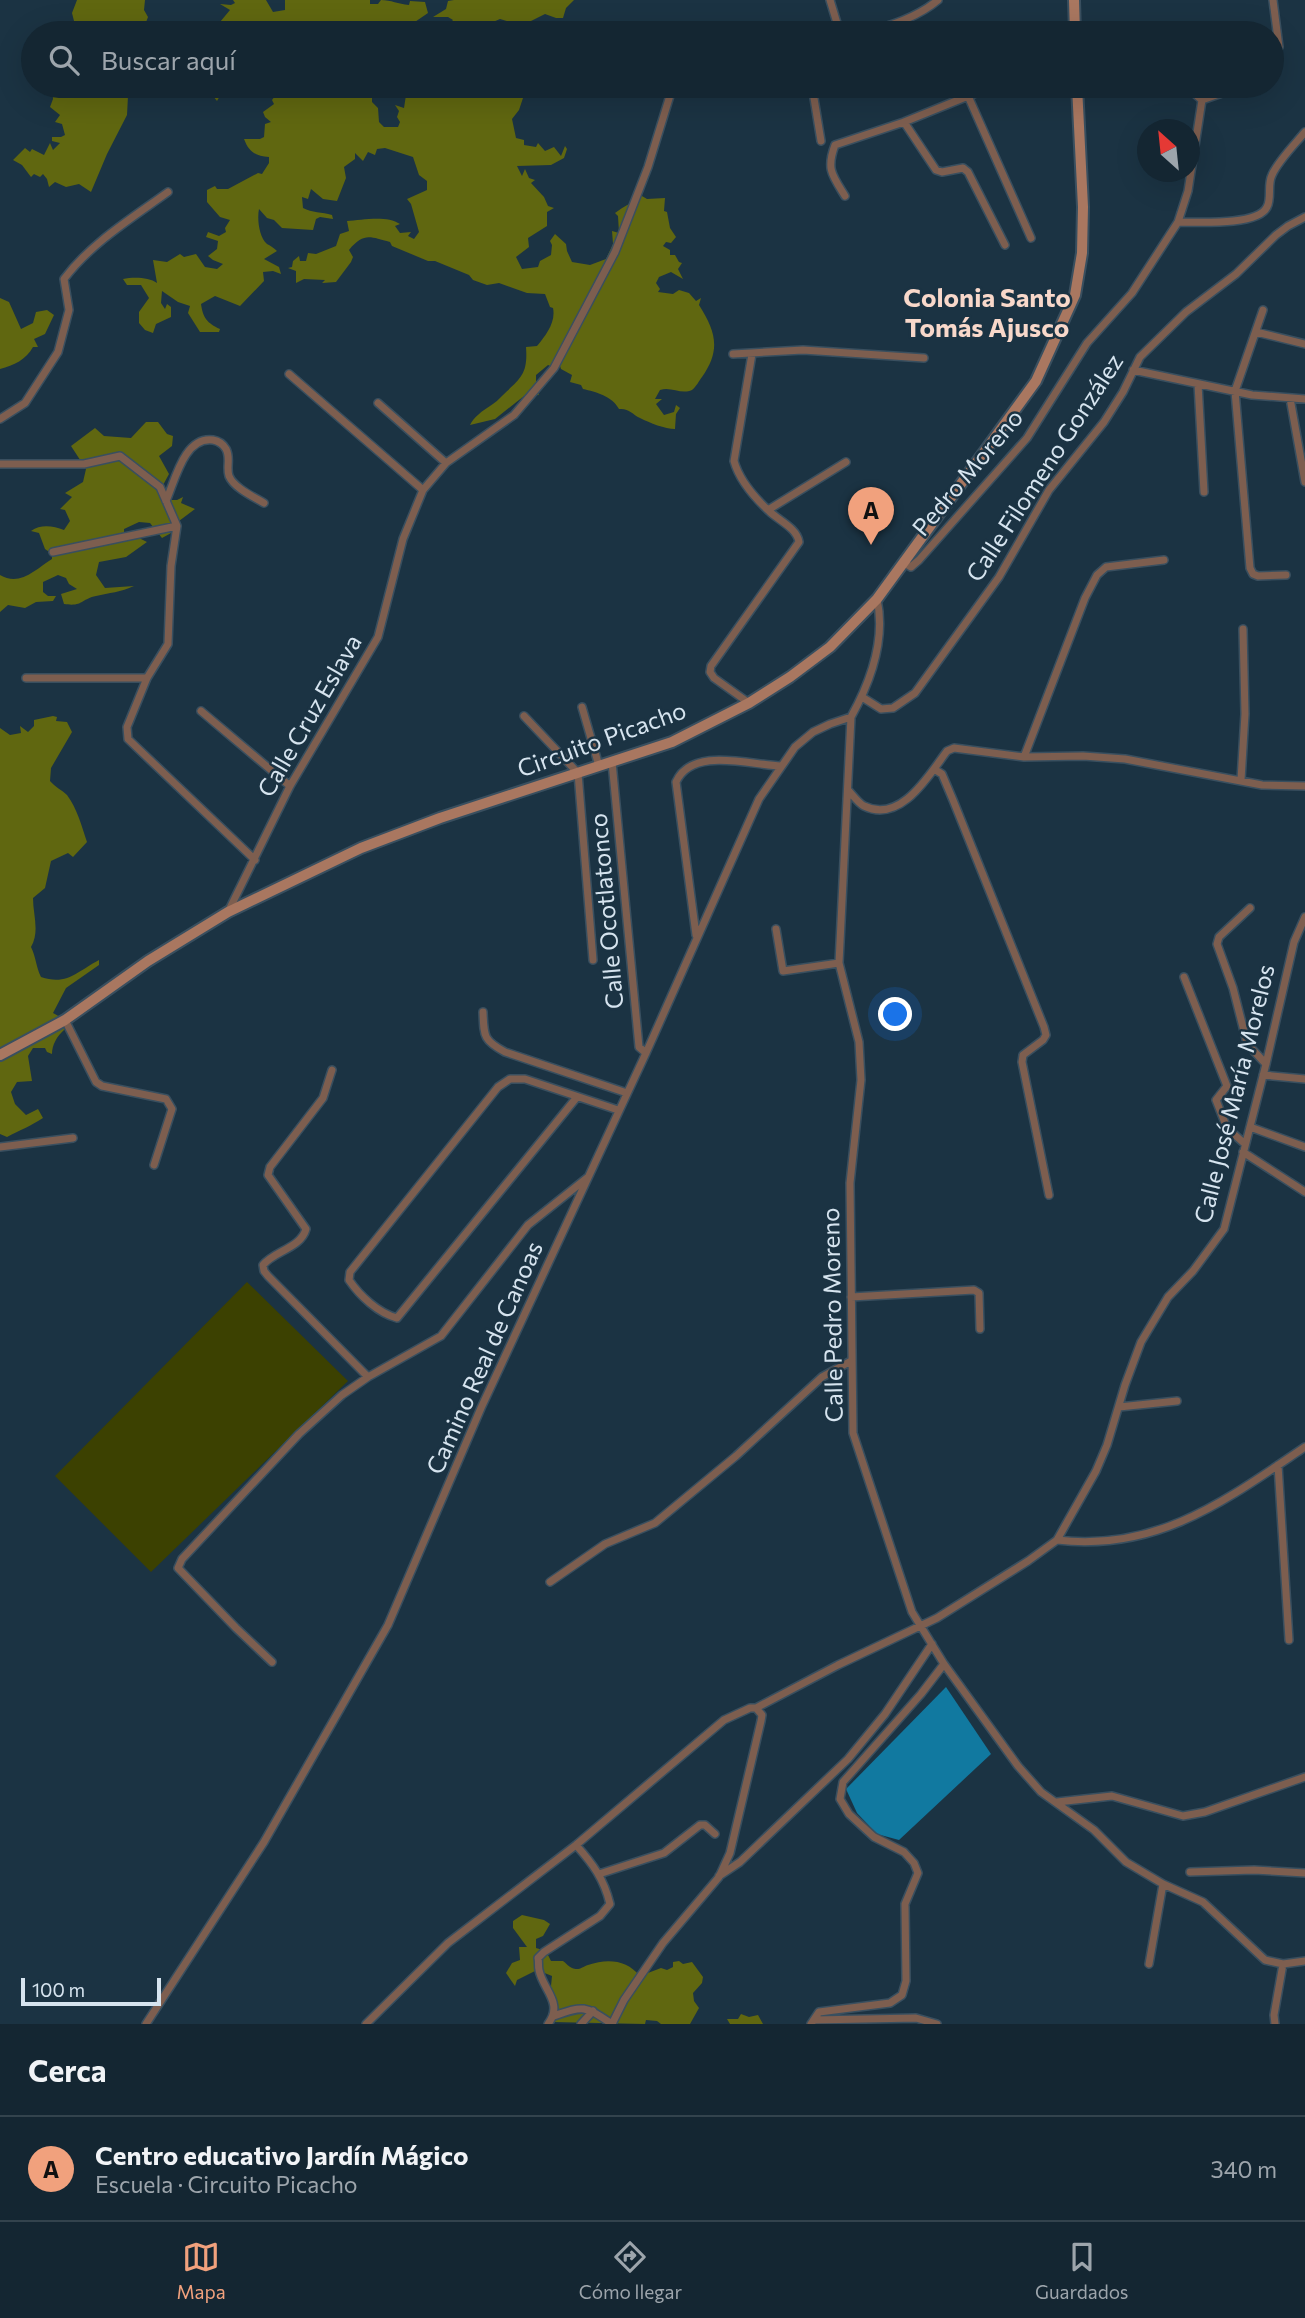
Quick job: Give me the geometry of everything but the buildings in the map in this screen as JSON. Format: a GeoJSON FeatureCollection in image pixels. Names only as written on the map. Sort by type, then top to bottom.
{"type":"FeatureCollection","features":[{"type":"Feature","properties":{"kind":"main road"},"geometry":{"type":"LineString","coordinates":[[1074,0],[1075,21]]}},
{"type":"Feature","properties":{"kind":"main road","name":"Circuito Picacho"},"geometry":{"type":"LineString","coordinates":[[0,1055],[65,1020],[148,961],[228,912],[361,848],[440,818],[672,742],[749,703],[812,662],[830,647],[877,599],[1036,381],[1074,295],[1082,253],[1083,207],[1078,98]]}},
{"type":"Feature","properties":{"kind":"street"},"geometry":{"type":"LineString","coordinates":[[830,0],[836,21]]}},
{"type":"Feature","properties":{"kind":"street"},"geometry":{"type":"LineString","coordinates":[[899,21],[939,0]]}},
{"type":"Feature","properties":{"kind":"street"},"geometry":{"type":"LineString","coordinates":[[1273,0],[1276,21]]}},
{"type":"Feature","properties":{"kind":"street","name":"Calle Cruz Eslava"},"geometry":{"type":"LineString","coordinates":[[228,912],[290,786],[378,637],[403,539],[423,490],[446,463],[514,415],[554,368],[615,252],[648,167],[669,98]]}},
{"type":"Feature","properties":{"kind":"street"},"geometry":{"type":"LineString","coordinates":[[814,98],[821,141]]}},
{"type":"Feature","properties":{"kind":"street"},"geometry":{"type":"LineString","coordinates":[[845,196],[830,170],[830,157],[835,145],[904,122],[963,98]]}},
{"type":"Feature","properties":{"kind":"street"},"geometry":{"type":"LineString","coordinates":[[969,98],[1031,238]]}},
{"type":"Feature","properties":{"kind":"street"},"geometry":{"type":"LineString","coordinates":[[1200,98],[1208,98]]}},
{"type":"Feature","properties":{"kind":"street","name":"Pedro Moreno"},"geometry":{"type":"LineString","coordinates":[[903,562],[911,567],[919,560],[1027,438],[1087,343],[1132,293],[1178,222],[1188,191],[1202,100]]}},
{"type":"Feature","properties":{"kind":"street"},"geometry":{"type":"LineString","coordinates":[[904,122],[936,170],[942,172],[963,167],[968,172],[1005,245]]}},
{"type":"Feature","properties":{"kind":"street"},"geometry":{"type":"LineString","coordinates":[[1178,222],[1222,223],[1256,216],[1266,211],[1271,176],[1305,132]]}},
{"type":"Feature","properties":{"kind":"street"},"geometry":{"type":"LineString","coordinates":[[0,419],[25,403],[58,352],[69,310],[64,279],[69,272],[110,234],[168,192]]}},
{"type":"Feature","properties":{"kind":"street","name":"Calle Filomeno González"},"geometry":{"type":"LineString","coordinates":[[862,697],[881,709],[893,708],[915,693],[999,577],[1049,490],[1104,422],[1140,357],[1186,312],[1236,274],[1276,234],[1305,217]]}},
{"type":"Feature","properties":{"kind":"street"},"geometry":{"type":"LineString","coordinates":[[1263,310],[1235,391],[1250,568],[1252,575],[1286,575]]}},
{"type":"Feature","properties":{"kind":"street"},"geometry":{"type":"LineString","coordinates":[[1256,332],[1305,344]]}},
{"type":"Feature","properties":{"kind":"street"},"geometry":{"type":"LineString","coordinates":[[733,354],[803,350],[924,358]]}},
{"type":"Feature","properties":{"kind":"street"},"geometry":{"type":"LineString","coordinates":[[749,703],[714,678],[710,672],[711,666],[799,542],[799,536],[768,510],[737,472],[734,461],[752,354]]}},
{"type":"Feature","properties":{"kind":"street"},"geometry":{"type":"LineString","coordinates":[[1133,370],[1235,391],[1305,399]]}},
{"type":"Feature","properties":{"kind":"street"},"geometry":{"type":"LineString","coordinates":[[289,374],[423,490]]}},
{"type":"Feature","properties":{"kind":"street"},"geometry":{"type":"LineString","coordinates":[[1198,384],[1204,492]]}},
{"type":"Feature","properties":{"kind":"street"},"geometry":{"type":"LineString","coordinates":[[1290,398],[1305,482]]}},
{"type":"Feature","properties":{"kind":"street"},"geometry":{"type":"LineString","coordinates":[[378,403],[446,463]]}},
{"type":"Feature","properties":{"kind":"street"},"geometry":{"type":"LineString","coordinates":[[166,501],[188,450],[207,439],[218,440],[224,446],[228,455],[229,476],[234,482],[264,503]]}},
{"type":"Feature","properties":{"kind":"street"},"geometry":{"type":"LineString","coordinates":[[1,464],[84,464],[120,456],[160,488],[177,526],[171,566],[168,644],[147,678],[127,727],[128,739],[255,860]]}},
{"type":"Feature","properties":{"kind":"street"},"geometry":{"type":"LineString","coordinates":[[768,510],[846,462]]}},
{"type":"Feature","properties":{"kind":"street"},"geometry":{"type":"LineString","coordinates":[[53,552],[177,526]]}},
{"type":"Feature","properties":{"kind":"street"},"geometry":{"type":"LineString","coordinates":[[1024,757],[1085,598],[1097,575],[1106,567],[1164,559]]}},
{"type":"Feature","properties":{"kind":"street","name":"Calle Pedro Moreno"},"geometry":{"type":"LineString","coordinates":[[877,599],[881,618],[880,640],[862,697],[851,717],[839,963],[859,1042],[861,1080],[850,1183],[853,1433],[912,1612],[944,1664],[1018,1766],[1041,1792],[1094,1830],[1126,1862],[1163,1884],[1203,1902],[1265,1960],[1283,1964]]}},
{"type":"Feature","properties":{"kind":"street"},"geometry":{"type":"LineString","coordinates":[[1241,780],[1245,714],[1243,629]]}},
{"type":"Feature","properties":{"kind":"street"},"geometry":{"type":"LineString","coordinates":[[26,678],[147,678]]}},
{"type":"Feature","properties":{"kind":"street"},"geometry":{"type":"LineString","coordinates":[[582,707],[599,766]]}},
{"type":"Feature","properties":{"kind":"street"},"geometry":{"type":"LineString","coordinates":[[201,711],[290,786]]}},
{"type":"Feature","properties":{"kind":"street"},"geometry":{"type":"LineString","coordinates":[[524,716],[578,773],[593,960]]}},
{"type":"Feature","properties":{"kind":"street","name":"Camino Real de Canoas"},"geometry":{"type":"LineString","coordinates":[[146,2024],[264,1842],[388,1625],[481,1408],[646,1053],[759,799],[795,747],[813,732],[851,717]]}},
{"type":"Feature","properties":{"kind":"street"},"geometry":{"type":"LineString","coordinates":[[848,790],[863,806],[886,808],[908,800],[947,751],[954,748],[1024,757],[1125,759],[1262,785],[1305,786]]}},
{"type":"Feature","properties":{"kind":"street"},"geometry":{"type":"LineString","coordinates":[[696,937],[676,782],[680,772],[692,765],[729,760],[781,766]]}},
{"type":"Feature","properties":{"kind":"street","name":"Calle Ocotlatonco"},"geometry":{"type":"LineString","coordinates":[[612,762],[639,1047],[646,1053]]}},
{"type":"Feature","properties":{"kind":"street"},"geometry":{"type":"LineString","coordinates":[[934,769],[942,774],[1044,1027],[1046,1035],[1043,1040],[1023,1055],[1022,1062],[1049,1195]]}},
{"type":"Feature","properties":{"kind":"street"},"geometry":{"type":"LineString","coordinates":[[1250,908],[1219,937],[1217,944],[1233,988],[1246,1039],[1266,1064]]}},
{"type":"Feature","properties":{"kind":"street","name":"Calle José María Morelos"},"geometry":{"type":"LineString","coordinates":[[366,2024],[448,1943],[576,1844],[724,1720],[750,1708],[756,1708],[838,1665],[921,1627],[1057,1541],[1096,1471],[1107,1445],[1141,1342],[1168,1297],[1193,1271],[1224,1229],[1294,942],[1305,917]]}},
{"type":"Feature","properties":{"kind":"street"},"geometry":{"type":"LineString","coordinates":[[776,929],[783,971],[839,963]]}},
{"type":"Feature","properties":{"kind":"street"},"geometry":{"type":"LineString","coordinates":[[1184,977],[1227,1086],[1216,1100],[1227,1128],[1244,1148],[1305,1192]]}},
{"type":"Feature","properties":{"kind":"street"},"geometry":{"type":"LineString","coordinates":[[483,1013],[484,1035],[490,1044],[505,1052],[627,1093]]}},
{"type":"Feature","properties":{"kind":"street"},"geometry":{"type":"LineString","coordinates":[[65,1020],[96,1082],[102,1086],[166,1099],[170,1104],[172,1109],[154,1165]]}},
{"type":"Feature","properties":{"kind":"street"},"geometry":{"type":"LineString","coordinates":[[332,1070],[323,1098],[270,1167],[268,1175],[306,1229],[305,1234],[263,1265],[268,1276],[368,1377]]}},
{"type":"Feature","properties":{"kind":"street"},"geometry":{"type":"LineString","coordinates":[[1263,1075],[1305,1079]]}},
{"type":"Feature","properties":{"kind":"street"},"geometry":{"type":"LineString","coordinates":[[577,1097],[397,1318],[384,1315],[354,1288],[349,1280],[350,1272],[498,1087],[510,1079],[525,1079],[618,1110]]}},
{"type":"Feature","properties":{"kind":"street"},"geometry":{"type":"LineString","coordinates":[[1250,1127],[1305,1146]]}},
{"type":"Feature","properties":{"kind":"street"},"geometry":{"type":"LineString","coordinates":[[0,1147],[73,1138]]}},
{"type":"Feature","properties":{"kind":"street"},"geometry":{"type":"LineString","coordinates":[[271,1662],[178,1568],[182,1559],[299,1434],[342,1395],[440,1336],[528,1225],[590,1175]]}},
{"type":"Feature","properties":{"kind":"street"},"geometry":{"type":"LineString","coordinates":[[851,1297],[974,1290],[979,1293],[980,1329]]}},
{"type":"Feature","properties":{"kind":"street"},"geometry":{"type":"LineString","coordinates":[[550,1581],[605,1544],[655,1523],[736,1456],[822,1377],[851,1361]]}},
{"type":"Feature","properties":{"kind":"street"},"geometry":{"type":"LineString","coordinates":[[1119,1407],[1177,1401]]}},
{"type":"Feature","properties":{"kind":"street"},"geometry":{"type":"LineString","coordinates":[[1057,1541],[1098,1543],[1171,1527],[1209,1510],[1305,1447]]}},
{"type":"Feature","properties":{"kind":"street"},"geometry":{"type":"LineString","coordinates":[[1278,1465],[1289,1640]]}},
{"type":"Feature","properties":{"kind":"street"},"geometry":{"type":"LineString","coordinates":[[548,2024],[554,2016],[579,2007],[593,2011],[612,2024],[624,2000],[663,1943],[719,1877],[740,1862],[848,1759],[885,1714],[932,1644]]}},
{"type":"Feature","properties":{"kind":"street"},"geometry":{"type":"LineString","coordinates":[[813,2022],[819,2012],[890,2003],[902,1995],[906,1981],[905,1904],[918,1873],[914,1863],[904,1852],[874,1837],[849,1814],[840,1799],[843,1782],[944,1664]]}},
{"type":"Feature","properties":{"kind":"street"},"geometry":{"type":"LineString","coordinates":[[719,1877],[730,1853],[761,1721],[762,1715],[756,1708]]}},
{"type":"Feature","properties":{"kind":"street"},"geometry":{"type":"LineString","coordinates":[[1057,1802],[1112,1796],[1183,1816],[1205,1812],[1305,1777]]}},
{"type":"Feature","properties":{"kind":"street"},"geometry":{"type":"LineString","coordinates":[[599,1874],[664,1853],[700,1825],[705,1825],[716,1835]]}},
{"type":"Feature","properties":{"kind":"street"},"geometry":{"type":"LineString","coordinates":[[554,2016],[554,2004],[539,1970],[538,1958],[600,1916],[610,1904],[606,1885],[576,1844]]}},
{"type":"Feature","properties":{"kind":"street"},"geometry":{"type":"LineString","coordinates":[[1190,1872],[1254,1870],[1305,1873]]}},
{"type":"Feature","properties":{"kind":"street"},"geometry":{"type":"LineString","coordinates":[[1149,1964],[1163,1884]]}},
{"type":"Feature","properties":{"kind":"street"},"geometry":{"type":"LineString","coordinates":[[1275,2024],[1274,2015],[1283,1964],[1305,1961]]}},
{"type":"Feature","properties":{"kind":"street"},"geometry":{"type":"LineString","coordinates":[[581,2024],[593,2011]]}},
{"type":"Feature","properties":{"kind":"street"},"geometry":{"type":"LineString","coordinates":[[813,2022],[916,2018],[937,2024]]}},
{"type":"Feature","properties":{"kind":"green space"},"geometry":{"type":"Polygon","coordinates":[[[77,0],[145,0],[144,10],[148,17],[146,21],[74,21],[72,13],[77,0]]]}},
{"type":"Feature","properties":{"kind":"green space"},"geometry":{"type":"Polygon","coordinates":[[[233,0],[266,0],[273,12],[285,10],[285,0],[370,0],[370,4],[378,4],[381,0],[409,5],[410,1],[425,2],[428,13],[416,21],[221,21],[230,10],[220,4],[235,3],[233,0]]]}},
{"type":"Feature","properties":{"kind":"green space"},"geometry":{"type":"Polygon","coordinates":[[[574,0],[566,8],[563,18],[545,14],[531,21],[452,21],[448,17],[433,17],[446,9],[448,1],[574,0]]]}},
{"type":"Feature","properties":{"kind":"green space"},"geometry":{"type":"Polygon","coordinates":[[[128,98],[127,115],[91,192],[79,184],[66,187],[55,182],[49,187],[43,174],[40,177],[34,174],[31,177],[22,165],[13,160],[25,148],[44,155],[50,143],[53,150],[60,143],[52,141],[52,137],[65,135],[62,124],[55,122],[60,115],[50,107],[53,99],[128,98]]]}},
{"type":"Feature","properties":{"kind":"green space"},"geometry":{"type":"Polygon","coordinates":[[[372,98],[378,108],[379,122],[384,127],[398,127],[399,111],[395,105],[404,108],[406,98],[523,98],[512,119],[516,138],[524,140],[524,145],[536,147],[538,143],[545,151],[554,147],[561,156],[565,146],[567,149],[564,158],[551,165],[517,166],[522,176],[525,169],[529,178],[535,180],[531,183],[544,197],[548,206],[554,208],[547,212],[547,226],[528,238],[529,247],[516,257],[522,269],[538,267],[540,261],[551,255],[550,241],[555,234],[566,244],[572,262],[590,265],[606,259],[613,244],[612,231],[619,233],[618,216],[615,213],[642,196],[647,199],[665,198],[664,211],[667,212],[670,228],[676,237],[663,246],[682,263],[678,269],[683,279],[671,272],[659,277],[656,283],[660,289],[658,292],[673,294],[679,290],[689,293],[696,301],[701,298],[699,305],[714,341],[708,367],[692,390],[660,390],[655,399],[662,399],[656,404],[664,415],[674,412],[676,405],[680,408],[676,414],[675,429],[619,409],[608,398],[570,382],[572,375],[560,366],[555,368],[548,365],[536,375],[539,395],[524,396],[495,419],[470,425],[478,414],[497,401],[519,379],[526,364],[526,347],[537,346],[547,333],[554,313],[545,294],[527,293],[499,283],[487,285],[435,261],[428,261],[392,246],[390,242],[368,237],[359,240],[349,250],[353,257],[351,262],[336,282],[322,283],[325,280],[304,279],[296,283],[296,271],[288,268],[292,267],[293,261],[299,256],[300,261],[306,261],[308,253],[316,254],[336,246],[340,234],[349,231],[347,221],[395,221],[400,224],[395,226],[400,233],[411,232],[408,236],[414,239],[419,232],[407,199],[427,190],[427,181],[419,175],[413,157],[385,148],[377,149],[375,155],[368,152],[363,161],[355,153],[355,159],[344,167],[346,178],[337,201],[323,199],[311,189],[308,199],[302,197],[303,208],[332,215],[333,219],[316,219],[313,230],[282,228],[259,209],[262,237],[277,251],[264,259],[279,267],[281,274],[263,272],[264,281],[240,306],[215,296],[201,304],[206,320],[220,329],[219,332],[200,332],[188,313],[190,306],[178,302],[162,291],[161,303],[165,309],[167,304],[171,307],[171,317],[156,324],[153,333],[145,330],[139,323],[139,312],[149,298],[141,285],[127,285],[123,279],[141,278],[157,283],[153,260],[167,262],[180,254],[184,257],[196,254],[205,267],[217,269],[223,264],[208,256],[217,249],[218,241],[206,237],[208,232],[219,236],[226,232],[225,228],[230,220],[220,217],[207,202],[207,190],[215,186],[217,189],[228,189],[258,173],[262,174],[269,163],[269,157],[253,153],[244,139],[264,137],[265,124],[271,122],[263,112],[274,104],[272,100],[372,98]]]}},
{"type":"Feature","properties":{"kind":"green space"},"geometry":{"type":"Polygon","coordinates":[[[0,298],[9,302],[21,329],[33,323],[36,312],[47,310],[54,315],[45,334],[34,339],[38,347],[33,347],[19,361],[0,369],[0,298]]]}},
{"type":"Feature","properties":{"kind":"green space"},"geometry":{"type":"Polygon","coordinates":[[[146,422],[158,422],[167,434],[173,436],[172,446],[159,456],[169,474],[162,487],[170,500],[183,497],[181,503],[195,509],[179,521],[173,532],[162,538],[150,523],[139,522],[124,529],[124,537],[137,537],[147,542],[126,557],[99,562],[96,575],[105,588],[134,586],[70,605],[64,604],[61,594],[77,589],[69,584],[66,578],[58,575],[43,582],[43,592],[48,596],[56,596],[53,601],[36,602],[25,608],[8,605],[0,612],[0,575],[21,578],[52,559],[52,554],[45,549],[39,533],[31,531],[47,526],[64,530],[70,521],[65,510],[60,509],[72,497],[65,493],[83,482],[86,469],[71,446],[95,428],[104,436],[131,438],[146,422]]]}},
{"type":"Feature","properties":{"kind":"green space"},"geometry":{"type":"Polygon","coordinates":[[[57,717],[56,721],[67,722],[72,732],[51,768],[50,781],[71,800],[87,842],[73,857],[68,853],[51,861],[45,888],[33,898],[36,929],[31,947],[41,977],[58,980],[78,973],[99,960],[99,965],[66,988],[53,1013],[64,1019],[64,1030],[55,1041],[52,1054],[45,1048],[33,1048],[28,1056],[32,1081],[17,1082],[11,1092],[15,1104],[26,1115],[38,1109],[43,1118],[7,1137],[0,1134],[0,728],[10,735],[21,733],[20,726],[28,732],[34,726],[34,720],[57,717]]]}},
{"type":"Feature","properties":{"kind":"green space"},"geometry":{"type":"Polygon","coordinates":[[[247,1282],[348,1381],[151,1572],[55,1476],[247,1282]]]}},
{"type":"Feature","properties":{"kind":"green space"},"geometry":{"type":"Polygon","coordinates":[[[522,1915],[550,1924],[543,1936],[536,1939],[536,1948],[546,1951],[551,1961],[563,1961],[574,1969],[603,1962],[617,1962],[640,1976],[661,1968],[667,1970],[673,1967],[673,1962],[692,1962],[703,1977],[702,1983],[693,1993],[699,2008],[690,2024],[661,2024],[646,2020],[645,2024],[552,2022],[558,2011],[550,1996],[552,1976],[537,1970],[517,1980],[515,1986],[506,1973],[512,1963],[520,1960],[519,1947],[527,1947],[513,1928],[513,1921],[522,1915]]]}},
{"type":"Feature","properties":{"kind":"green space"},"geometry":{"type":"Polygon","coordinates":[[[741,2014],[749,2017],[758,2015],[763,2024],[730,2024],[727,2019],[738,2019],[741,2014]]]}},
{"type":"Feature","properties":{"kind":"water"},"geometry":{"type":"Polygon","coordinates":[[[946,1687],[991,1754],[899,1840],[877,1834],[857,1813],[846,1789],[946,1687]]]}},
{"type":"Feature","properties":{"kind":"place","name":"Centro educativo Jardín Mágico"},"geometry":{"type":"Point","coordinates":[871,545]}},
{"type":"Feature","properties":{"kind":"district","name":"Colonia Santo Tomás Ajusco"},"geometry":{"type":"Point","coordinates":[987,313]}}]}
